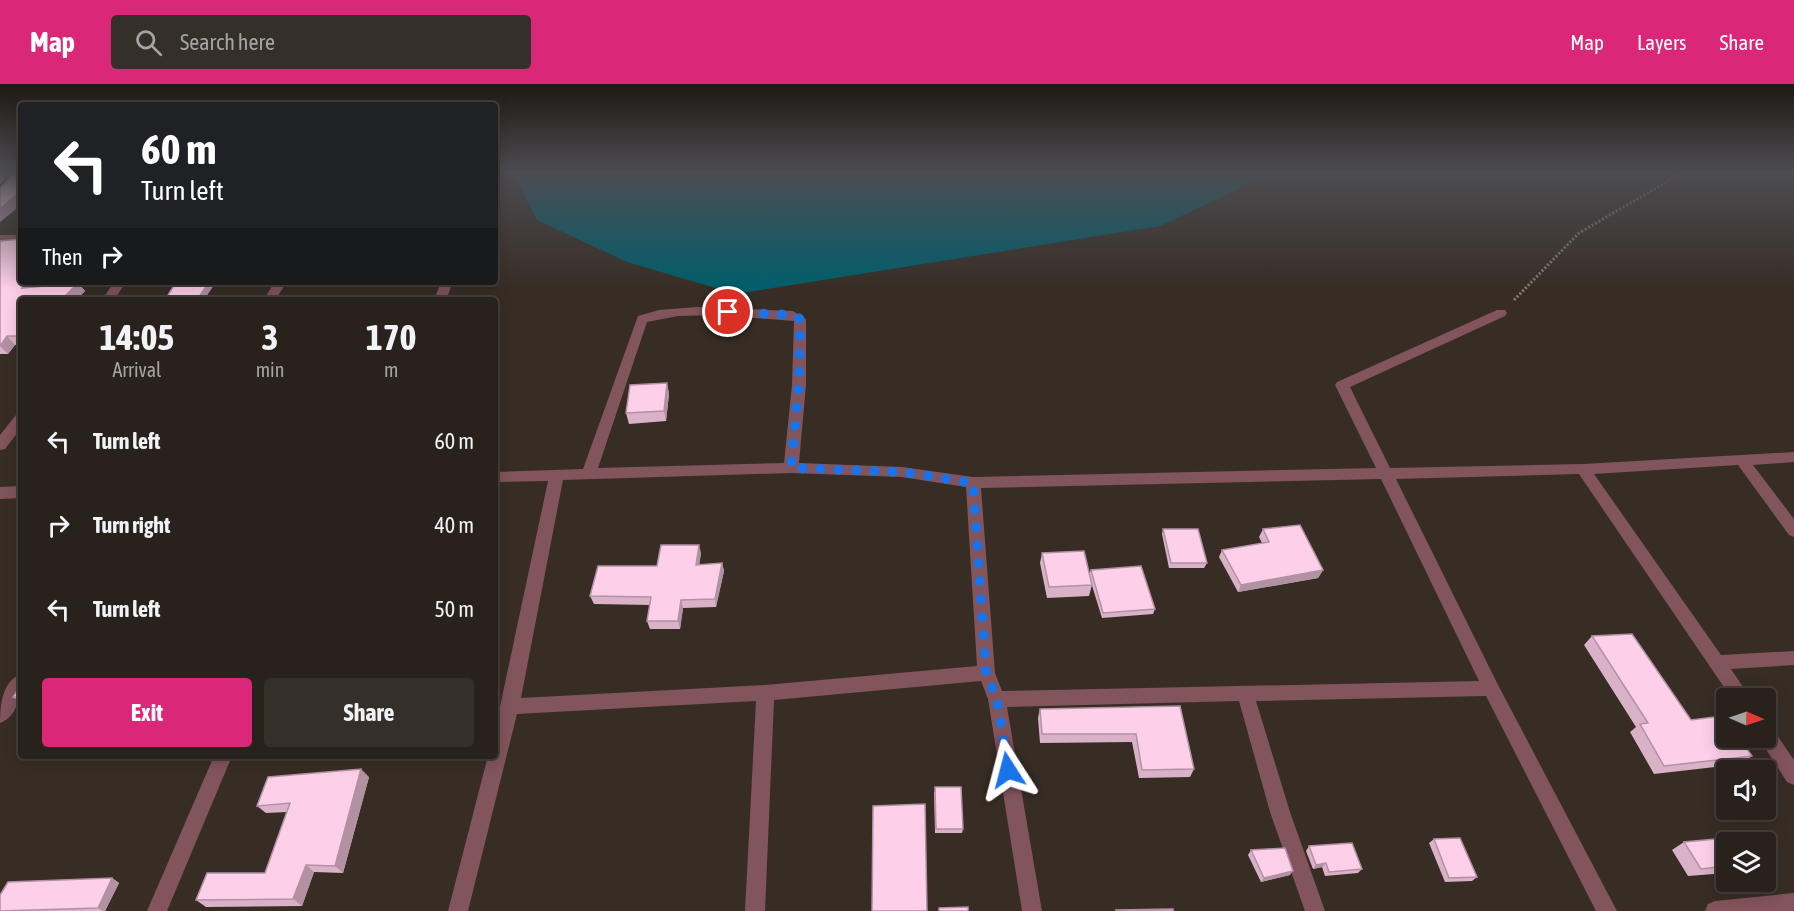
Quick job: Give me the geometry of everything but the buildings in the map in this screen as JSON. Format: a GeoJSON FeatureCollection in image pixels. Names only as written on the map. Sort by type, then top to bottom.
{"type":"FeatureCollection","features":[{"type":"Feature","properties":{"kind":"street"},"geometry":{"type":"LineString","coordinates":[[0,248],[10,238]]}},
{"type":"Feature","properties":{"kind":"street"},"geometry":{"type":"LineString","coordinates":[[589,474],[642,319],[652,315],[706,310],[793,315],[800,319],[799,384],[791,468]]}},
{"type":"Feature","properties":{"kind":"street"},"geometry":{"type":"LineString","coordinates":[[1501,313],[1342,385],[1491,688],[1607,911]]}},
{"type":"Feature","properties":{"kind":"street"},"geometry":{"type":"LineString","coordinates":[[0,445],[18,422]]}},
{"type":"Feature","properties":{"kind":"street"},"geometry":{"type":"LineString","coordinates":[[498,477],[791,468],[902,472],[973,483],[1583,469],[1794,457]]}},
{"type":"Feature","properties":{"kind":"street"},"geometry":{"type":"LineString","coordinates":[[1741,459],[1794,531]]}},
{"type":"Feature","properties":{"kind":"street"},"geometry":{"type":"LineString","coordinates":[[1583,469],[1734,688]]}},
{"type":"Feature","properties":{"kind":"street"},"geometry":{"type":"LineString","coordinates":[[498,753],[510,706],[557,474]]}},
{"type":"Feature","properties":{"kind":"street"},"geometry":{"type":"LineString","coordinates":[[973,483],[986,673],[997,699],[1032,911]]}},
{"type":"Feature","properties":{"kind":"street"},"geometry":{"type":"LineString","coordinates":[[0,493],[18,492]]}},
{"type":"Feature","properties":{"kind":"street"},"geometry":{"type":"LineString","coordinates":[[1717,663],[1794,658]]}},
{"type":"Feature","properties":{"kind":"street"},"geometry":{"type":"LineString","coordinates":[[510,706],[765,693],[986,673]]}},
{"type":"Feature","properties":{"kind":"street"},"geometry":{"type":"LineString","coordinates":[[3,708],[18,686]]}},
{"type":"Feature","properties":{"kind":"street"},"geometry":{"type":"LineString","coordinates":[[997,699],[1491,688]]}},
{"type":"Feature","properties":{"kind":"street"},"geometry":{"type":"LineString","coordinates":[[755,911],[765,693]]}},
{"type":"Feature","properties":{"kind":"street"},"geometry":{"type":"LineString","coordinates":[[1245,693],[1280,812],[1315,911]]}},
{"type":"Feature","properties":{"kind":"street"},"geometry":{"type":"LineString","coordinates":[[1775,748],[1794,776]]}},
{"type":"Feature","properties":{"kind":"street"},"geometry":{"type":"LineString","coordinates":[[157,911],[222,759]]}},
{"type":"Feature","properties":{"kind":"street"},"geometry":{"type":"LineString","coordinates":[[458,911],[497,759]]}},
{"type":"Feature","properties":{"kind":"street"},"geometry":{"type":"LineString","coordinates":[[1715,911],[1794,903]]}},
{"type":"Feature","properties":{"kind":"path"},"geometry":{"type":"LineString","coordinates":[[1501,313],[1579,233],[1616,212]]}},
{"type":"Feature","properties":{"kind":"water"},"geometry":{"type":"Polygon","coordinates":[[[533,212],[1190,212],[1160,226],[736,294],[627,262],[537,220],[533,212]]]}},
{"type":"Feature","properties":{"kind":"route"},"geometry":{"type":"LineString","coordinates":[[728,312],[793,315],[800,319],[799,384],[791,468],[902,472],[973,483],[986,673],[997,699],[1008,770]]}}]}
